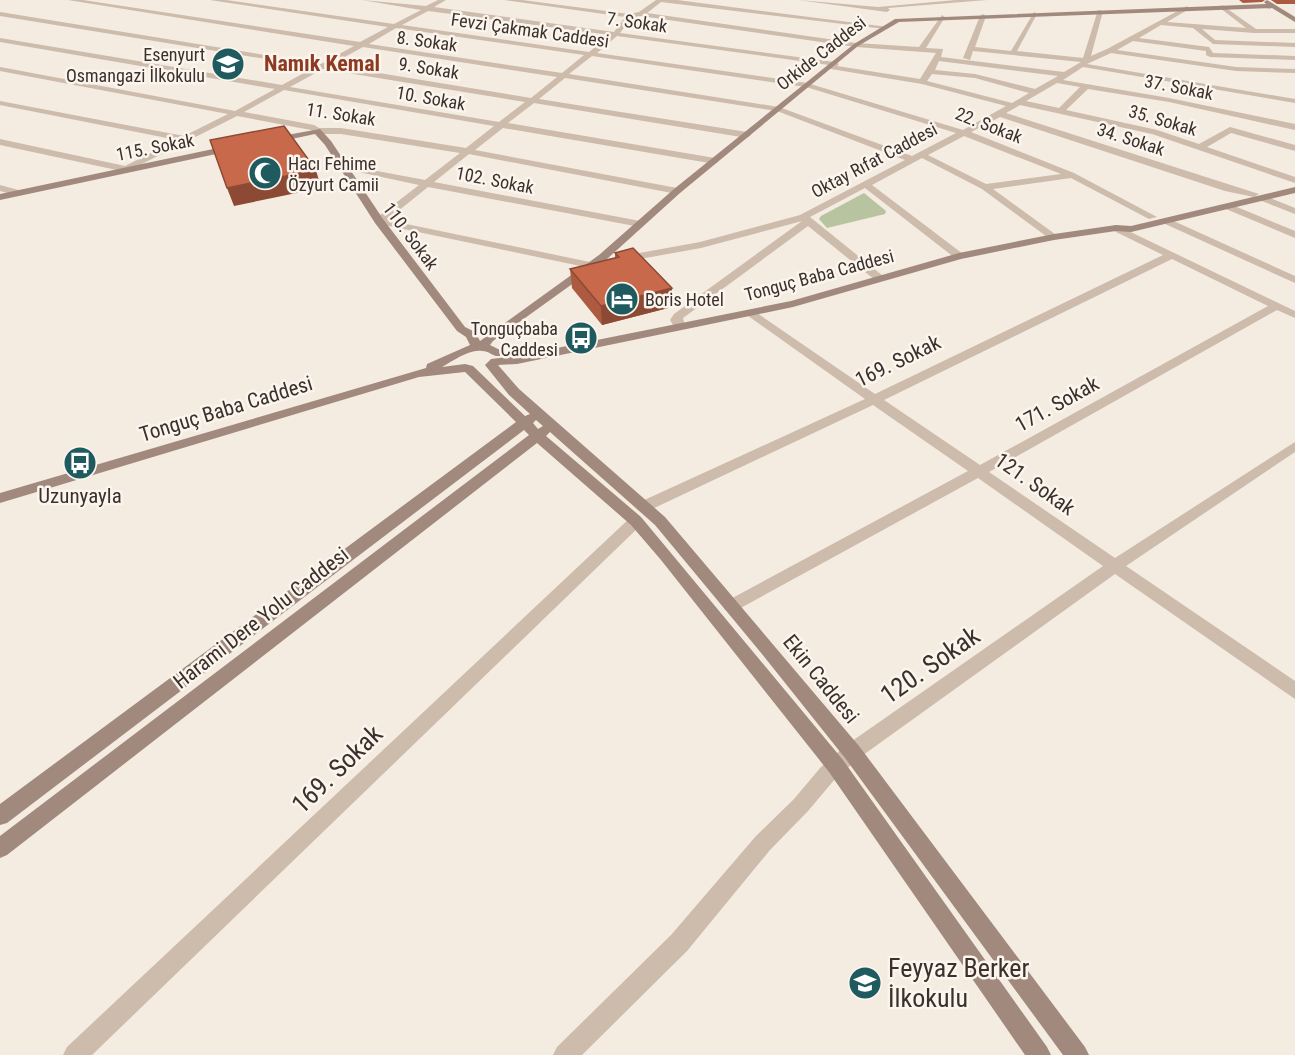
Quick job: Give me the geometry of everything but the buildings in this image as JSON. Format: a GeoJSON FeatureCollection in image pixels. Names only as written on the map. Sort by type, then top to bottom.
{"type":"FeatureCollection","features":[{"type":"Feature","properties":{"kind":"street","name":"8. Sokak"},"geometry":{"type":"LineString","coordinates":[[71,0],[779,109],[916,157],[985,187],[1053,237]]}},
{"type":"Feature","properties":{"kind":"street","name":"Fevzi Çakmak Caddesi"},"geometry":{"type":"LineString","coordinates":[[213,0],[807,85]]}},
{"type":"Feature","properties":{"kind":"street","name":"7. Sokak"},"geometry":{"type":"LineString","coordinates":[[365,0],[833,65],[922,82]]}},
{"type":"Feature","properties":{"kind":"street"},"geometry":{"type":"LineString","coordinates":[[0,142],[126,169],[324,66],[443,0]]}},
{"type":"Feature","properties":{"kind":"street"},"geometry":{"type":"LineString","coordinates":[[507,0],[629,16],[641,14],[856,45],[888,52],[922,50],[965,63],[1066,75]]}},
{"type":"Feature","properties":{"kind":"street"},"geometry":{"type":"LineString","coordinates":[[641,14],[660,0],[885,27]]}},
{"type":"Feature","properties":{"kind":"street"},"geometry":{"type":"LineString","coordinates":[[801,0],[884,9],[984,0]]}},
{"type":"Feature","properties":{"kind":"street"},"geometry":{"type":"LineString","coordinates":[[875,0],[897,20]]}},
{"type":"Feature","properties":{"kind":"street"},"geometry":{"type":"LineString","coordinates":[[1265,0],[1295,20]]}},
{"type":"Feature","properties":{"kind":"street"},"geometry":{"type":"LineString","coordinates":[[1084,63],[1110,51],[1189,4]]}},
{"type":"Feature","properties":{"kind":"street","name":"Orkide Caddesi"},"geometry":{"type":"LineString","coordinates":[[482,353],[503,329],[603,257],[678,191],[856,45],[897,20],[1100,11],[1189,4],[1199,8],[1274,6]]}},
{"type":"Feature","properties":{"kind":"street"},"geometry":{"type":"LineString","coordinates":[[1084,63],[1100,11],[1089,5]]}},
{"type":"Feature","properties":{"kind":"street"},"geometry":{"type":"LineString","coordinates":[[1222,7],[1254,31]]}},
{"type":"Feature","properties":{"kind":"street","name":"9. Sokak"},"geometry":{"type":"LineString","coordinates":[[0,14],[747,135]]}},
{"type":"Feature","properties":{"kind":"street"},"geometry":{"type":"LineString","coordinates":[[1013,53],[1034,14]]}},
{"type":"Feature","properties":{"kind":"street"},"geometry":{"type":"LineString","coordinates":[[379,221],[616,34],[629,16]]}},
{"type":"Feature","properties":{"kind":"street"},"geometry":{"type":"LineString","coordinates":[[965,63],[983,16]]}},
{"type":"Feature","properties":{"kind":"street"},"geometry":{"type":"LineString","coordinates":[[922,50],[942,17]]}},
{"type":"Feature","properties":{"kind":"street"},"geometry":{"type":"LineString","coordinates":[[1159,23],[1254,31],[1295,31]]}},
{"type":"Feature","properties":{"kind":"street"},"geometry":{"type":"LineString","coordinates":[[1195,26],[1213,42],[1295,45]]}},
{"type":"Feature","properties":{"kind":"street"},"geometry":{"type":"LineString","coordinates":[[1131,39],[1209,49],[1210,55],[1295,58]]}},
{"type":"Feature","properties":{"kind":"street","name":"10. Sokak"},"geometry":{"type":"LineString","coordinates":[[0,40],[715,161]]}},
{"type":"Feature","properties":{"kind":"street"},"geometry":{"type":"LineString","coordinates":[[970,49],[1084,63],[1295,101]]}},
{"type":"Feature","properties":{"kind":"street"},"geometry":{"type":"LineString","coordinates":[[1110,51],[1236,69],[1295,71]]}},
{"type":"Feature","properties":{"kind":"street"},"geometry":{"type":"LineString","coordinates":[[922,82],[938,55]]}},
{"type":"Feature","properties":{"kind":"street","name":"Oktay Rıfat Caddesi"},"geometry":{"type":"LineString","coordinates":[[590,266],[701,245],[805,219],[999,114],[1084,63]]}},
{"type":"Feature","properties":{"kind":"street","name":"11. Sokak"},"geometry":{"type":"LineString","coordinates":[[0,69],[237,112],[314,128],[317,131],[341,131],[467,151],[678,191]]}},
{"type":"Feature","properties":{"kind":"street"},"geometry":{"type":"LineString","coordinates":[[1230,89],[1236,69]]}},
{"type":"Feature","properties":{"kind":"street"},"geometry":{"type":"LineString","coordinates":[[930,72],[975,76],[1036,92]]}},
{"type":"Feature","properties":{"kind":"street","name":"37. Sokak"},"geometry":{"type":"LineString","coordinates":[[1057,81],[1168,100],[1295,127]]}},
{"type":"Feature","properties":{"kind":"street","name":"35. Sokak"},"geometry":{"type":"LineString","coordinates":[[922,82],[1154,132],[1295,180]]}},
{"type":"Feature","properties":{"kind":"street","name":"22. Sokak"},"geometry":{"type":"LineString","coordinates":[[807,85],[888,107],[962,132],[1072,176],[1152,217]]}},
{"type":"Feature","properties":{"kind":"street"},"geometry":{"type":"LineString","coordinates":[[1060,112],[1086,86]]}},
{"type":"Feature","properties":{"kind":"street"},"geometry":{"type":"LineString","coordinates":[[0,103],[185,140]]}},
{"type":"Feature","properties":{"kind":"street","name":"34. Sokak"},"geometry":{"type":"LineString","coordinates":[[999,114],[1228,189],[1254,194]]}},
{"type":"Feature","properties":{"kind":"street"},"geometry":{"type":"LineString","coordinates":[[1200,148],[1230,130],[1295,148]]}},
{"type":"Feature","properties":{"kind":"street"},"geometry":{"type":"LineString","coordinates":[[264,142],[317,131]]}},
{"type":"Feature","properties":{"kind":"street","name":"110. Sokak"},"geometry":{"type":"LineString","coordinates":[[317,131],[345,168],[379,221],[482,353],[460,364],[467,368]]}},
{"type":"Feature","properties":{"kind":"street","name":"115. Sokak"},"geometry":{"type":"LineString","coordinates":[[0,197],[241,146]]}},
{"type":"Feature","properties":{"kind":"street","name":"102. Sokak"},"geometry":{"type":"LineString","coordinates":[[345,168],[640,224]]}},
{"type":"Feature","properties":{"kind":"street"},"geometry":{"type":"LineString","coordinates":[[985,187],[1072,176]]}},
{"type":"Feature","properties":{"kind":"street"},"geometry":{"type":"LineString","coordinates":[[866,184],[959,256]]}},
{"type":"Feature","properties":{"kind":"street"},"geometry":{"type":"LineString","coordinates":[[0,188],[19,193]]}},
{"type":"Feature","properties":{"kind":"street","name":"Tonguç Baba Caddesi"},"geometry":{"type":"LineString","coordinates":[[0,498],[417,374],[467,368],[482,353],[531,356],[750,313],[793,304],[959,256],[1053,237],[1116,228],[1152,217],[1254,194],[1295,188]]}},
{"type":"Feature","properties":{"kind":"street","name":"Tonguç Baba Caddesi"},"geometry":{"type":"LineString","coordinates":[[1116,228],[1131,229],[1167,221],[1264,199],[1295,188]]}},
{"type":"Feature","properties":{"kind":"street"},"geometry":{"type":"LineString","coordinates":[[1264,199],[1295,211]]}},
{"type":"Feature","properties":{"kind":"street"},"geometry":{"type":"LineString","coordinates":[[1229,207],[1295,235]]}},
{"type":"Feature","properties":{"kind":"street"},"geometry":{"type":"LineString","coordinates":[[679,326],[676,320],[678,316],[805,219],[879,278]]}},
{"type":"Feature","properties":{"kind":"street"},"geometry":{"type":"LineString","coordinates":[[379,221],[590,266]]}},
{"type":"Feature","properties":{"kind":"street"},"geometry":{"type":"LineString","coordinates":[[1167,221],[1295,280]]}},
{"type":"Feature","properties":{"kind":"street"},"geometry":{"type":"LineString","coordinates":[[1116,228],[1295,315]]}},
{"type":"Feature","properties":{"kind":"street","name":"169. Sokak"},"geometry":{"type":"LineString","coordinates":[[75,1055],[640,514],[1170,256]]}},
{"type":"Feature","properties":{"kind":"street","name":"171. Sokak"},"geometry":{"type":"LineString","coordinates":[[731,606],[980,471],[1276,306]]}},
{"type":"Feature","properties":{"kind":"street","name":"121. Sokak"},"geometry":{"type":"LineString","coordinates":[[750,313],[1295,691]]}},
{"type":"Feature","properties":{"kind":"street"},"geometry":{"type":"LineString","coordinates":[[417,374],[482,353]]}},
{"type":"Feature","properties":{"kind":"street","name":"Ekin Caddesi"},"geometry":{"type":"LineString","coordinates":[[482,353],[542,425],[640,514],[731,606],[852,752],[1077,1055]]}},
{"type":"Feature","properties":{"kind":"street"},"geometry":{"type":"LineString","coordinates":[[467,368],[524,423]]}},
{"type":"Feature","properties":{"kind":"street","name":"Harami Dere Yolu Caddesi"},"geometry":{"type":"LineString","coordinates":[[0,816],[524,423],[542,425]]}},
{"type":"Feature","properties":{"kind":"street","name":"Harami Dere Yolu Caddesi"},"geometry":{"type":"LineString","coordinates":[[0,848],[542,425]]}},
{"type":"Feature","properties":{"kind":"street","name":"120. Sokak"},"geometry":{"type":"LineString","coordinates":[[566,1055],[678,943],[763,843],[852,752],[1116,565],[1295,446]]}},
{"type":"Feature","properties":{"kind":"street","name":"Ekin Caddesi"},"geometry":{"type":"LineString","coordinates":[[640,514],[836,766],[1039,1055]]}},
{"type":"Feature","properties":{"kind":"green space"},"geometry":{"type":"Polygon","coordinates":[[[864,193],[886,211],[885,214],[827,228],[819,219],[821,216],[864,193]]]}},
{"type":"Feature","properties":{"kind":"place","name":"Esenyurt Osmangazi İlkokulu"},"geometry":{"type":"Point","coordinates":[228,64]}},
{"type":"Feature","properties":{"kind":"place","name":"Hacı Fehime Özyurt Camii"},"geometry":{"type":"Point","coordinates":[265,173]}},
{"type":"Feature","properties":{"kind":"place","name":"Boris Hotel"},"geometry":{"type":"Point","coordinates":[622,299]}},
{"type":"Feature","properties":{"kind":"place","name":"Tonguçbaba Caddesi"},"geometry":{"type":"Point","coordinates":[581,338]}},
{"type":"Feature","properties":{"kind":"place","name":"Uzunyayla"},"geometry":{"type":"Point","coordinates":[80,463]}},
{"type":"Feature","properties":{"kind":"place","name":"Feyyaz Berker İlkokulu"},"geometry":{"type":"Point","coordinates":[865,983]}},
{"type":"Feature","properties":{"kind":"district","name":"Namık Kemal"},"geometry":{"type":"Point","coordinates":[322,63]}}]}
